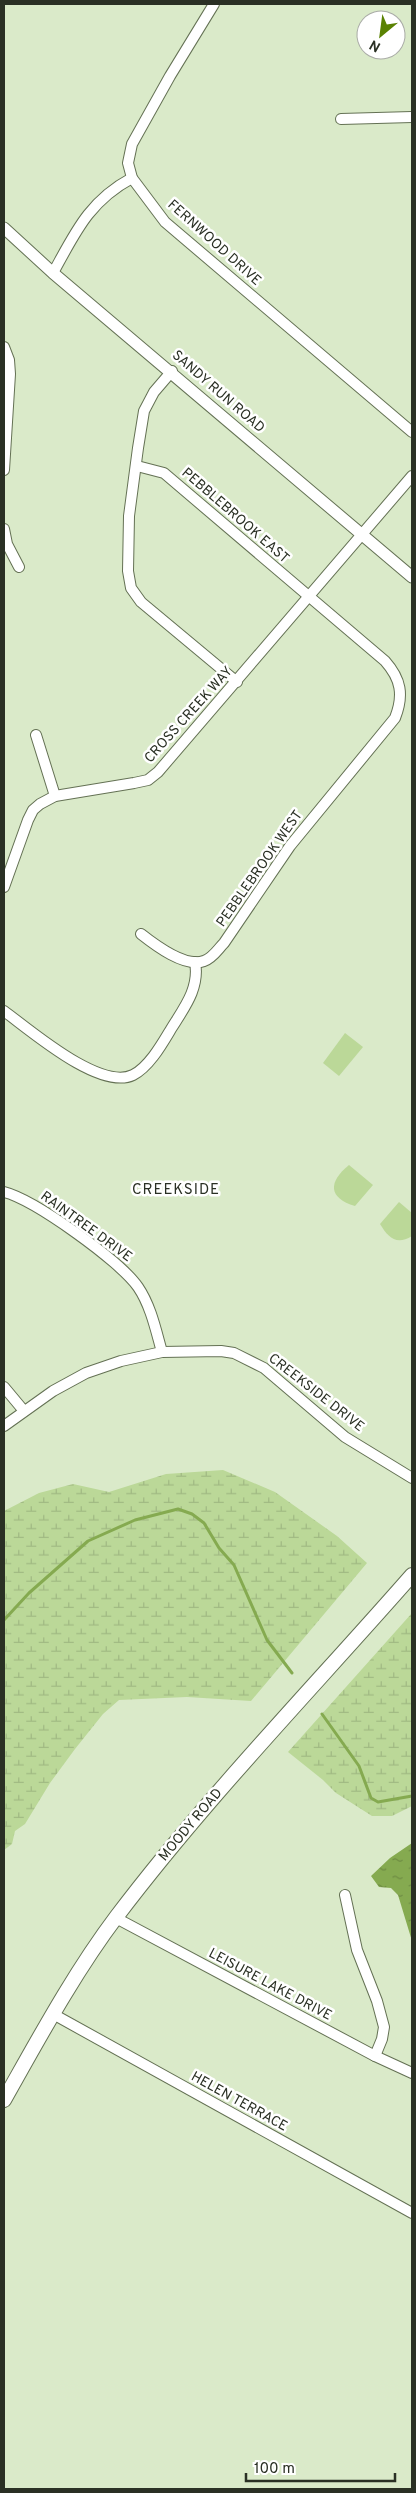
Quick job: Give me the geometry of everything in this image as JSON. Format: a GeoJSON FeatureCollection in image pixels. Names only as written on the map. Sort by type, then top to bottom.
{"type":"FeatureCollection","features":[{"type":"Feature","properties":{"kind":"main road","name":"MOODY ROAD"},"geometry":{"type":"LineString","coordinates":[[4,2100],[53,2014],[116,1918],[164,1857],[241,1767],[412,1575]]}},
{"type":"Feature","properties":{"kind":"street"},"geometry":{"type":"LineString","coordinates":[[53,273],[84,217],[100,198],[132,178],[128,163],[132,144],[170,76],[214,4]]}},
{"type":"Feature","properties":{"kind":"street"},"geometry":{"type":"LineString","coordinates":[[341,119],[412,117]]}},
{"type":"Feature","properties":{"kind":"street","name":"FERNWOOD DRIVE"},"geometry":{"type":"LineString","coordinates":[[132,178],[166,222],[412,432]]}},
{"type":"Feature","properties":{"kind":"street","name":"SANDY RUN ROAD"},"geometry":{"type":"LineString","coordinates":[[4,228],[53,273],[412,577]]}},
{"type":"Feature","properties":{"kind":"street"},"geometry":{"type":"LineString","coordinates":[[4,347],[9,360],[10,374],[4,470]]}},
{"type":"Feature","properties":{"kind":"street"},"geometry":{"type":"LineString","coordinates":[[172,372],[154,392],[144,410],[129,516],[128,572],[131,588],[141,602],[237,682]]}},
{"type":"Feature","properties":{"kind":"street","name":"PEBBLEBROOK EAST"},"geometry":{"type":"LineString","coordinates":[[137,466],[164,473],[310,598]]}},
{"type":"Feature","properties":{"kind":"street","name":"CROSS CREEK WAY"},"geometry":{"type":"LineString","coordinates":[[4,887],[33,810],[55,796],[148,780],[168,762],[363,536],[412,476]]}},
{"type":"Feature","properties":{"kind":"street"},"geometry":{"type":"LineString","coordinates":[[4,529],[6,544],[19,567]]}},
{"type":"Feature","properties":{"kind":"street","name":"PEBBLEBROOK WEST"},"geometry":{"type":"LineString","coordinates":[[195,962],[204,961],[213,956],[224,943],[290,846],[396,718],[400,704],[399,680],[393,671],[310,598]]}},
{"type":"Feature","properties":{"kind":"street"},"geometry":{"type":"LineString","coordinates":[[36,735],[55,796]]}},
{"type":"Feature","properties":{"kind":"street"},"geometry":{"type":"LineString","coordinates":[[4,1011],[58,1051],[89,1069],[117,1079],[131,1076],[139,1071],[152,1057],[190,1000],[197,973],[195,962],[172,955],[141,934]]}},
{"type":"Feature","properties":{"kind":"street","name":"RAINTREE DRIVE"},"geometry":{"type":"LineString","coordinates":[[4,1192],[27,1202],[85,1241],[126,1272],[139,1289],[148,1308],[162,1352]]}},
{"type":"Feature","properties":{"kind":"street","name":"CREEKSIDE DRIVE"},"geometry":{"type":"LineString","coordinates":[[4,1426],[53,1391],[86,1373],[162,1352],[221,1351],[234,1353],[264,1368],[346,1437],[412,1478]]}},
{"type":"Feature","properties":{"kind":"street"},"geometry":{"type":"LineString","coordinates":[[4,1386],[24,1411]]}},
{"type":"Feature","properties":{"kind":"street"},"geometry":{"type":"LineString","coordinates":[[345,1895],[357,1950],[377,2001],[384,2027],[382,2039],[375,2056]]}},
{"type":"Feature","properties":{"kind":"street","name":"LEISURE LAKE DRIVE"},"geometry":{"type":"LineString","coordinates":[[116,1918],[375,2056],[412,2073]]}},
{"type":"Feature","properties":{"kind":"street","name":"HELEN TERRACE"},"geometry":{"type":"LineString","coordinates":[[53,2014],[412,2213]]}},
{"type":"Feature","properties":{"kind":"green space"},"geometry":{"type":"Polygon","coordinates":[[[345,1033],[363,1047],[339,1076],[323,1063],[345,1033]]]}},
{"type":"Feature","properties":{"kind":"green space"},"geometry":{"type":"Polygon","coordinates":[[[349,1165],[373,1185],[355,1206],[340,1199],[334,1189],[337,1177],[349,1165]]]}},
{"type":"Feature","properties":{"kind":"green space"},"geometry":{"type":"Polygon","coordinates":[[[399,1202],[412,1213],[412,1236],[397,1240],[389,1236],[380,1224],[399,1202]]]}},
{"type":"Feature","properties":{"kind":"green space"},"geometry":{"type":"Polygon","coordinates":[[[223,1470],[275,1492],[337,1536],[367,1563],[251,1701],[187,1697],[119,1700],[103,1714],[75,1749],[50,1783],[25,1824],[15,1831],[12,1844],[4,1850],[4,1511],[39,1493],[73,1484],[109,1492],[166,1474],[223,1470]]]}},
{"type":"Feature","properties":{"kind":"green space"},"geometry":{"type":"Polygon","coordinates":[[[412,1613],[412,1806],[392,1816],[372,1816],[336,1793],[288,1752],[412,1613]]]}},
{"type":"Feature","properties":{"kind":"water"},"geometry":{"type":"Polygon","coordinates":[[[412,1843],[412,1941],[398,1895],[391,1888],[379,1887],[371,1876],[390,1858],[412,1843]]]}},
{"type":"Feature","properties":{"kind":"waterway"},"geometry":{"type":"LineString","coordinates":[[4,1620],[29,1593],[88,1541],[135,1520],[178,1509],[192,1514],[204,1523],[219,1548],[234,1565],[267,1640],[292,1673]]}},
{"type":"Feature","properties":{"kind":"waterway"},"geometry":{"type":"LineString","coordinates":[[322,1714],[359,1766],[371,1798],[378,1802],[412,1796]]}},
{"type":"Feature","properties":{"kind":"district","name":"CREEKSIDE"},"geometry":{"type":"Point","coordinates":[176,1190]}}]}
